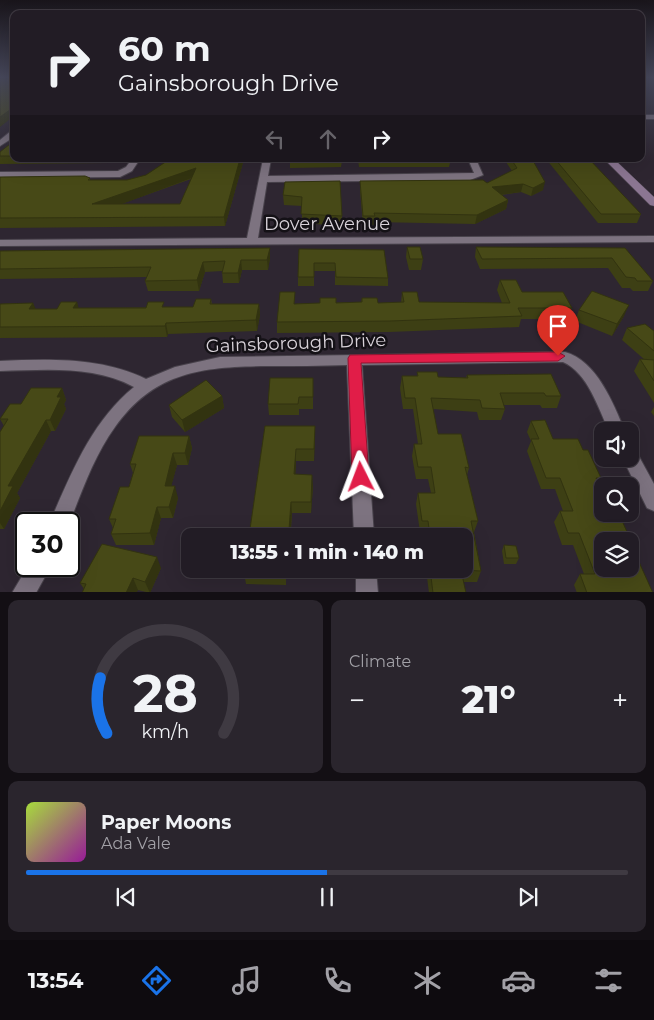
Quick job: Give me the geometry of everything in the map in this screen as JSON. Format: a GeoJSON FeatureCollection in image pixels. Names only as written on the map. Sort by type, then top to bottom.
{"type":"FeatureCollection","features":[{"type":"Feature","properties":{"kind":"street"},"geometry":{"type":"LineString","coordinates":[[0,144],[10,136]]}},
{"type":"Feature","properties":{"kind":"street"},"geometry":{"type":"LineString","coordinates":[[0,175],[124,173],[133,162]]}},
{"type":"Feature","properties":{"kind":"street"},"geometry":{"type":"LineString","coordinates":[[252,242],[266,162]]}},
{"type":"Feature","properties":{"kind":"street"},"geometry":{"type":"LineString","coordinates":[[263,179],[470,178],[479,174],[473,162]]}},
{"type":"Feature","properties":{"kind":"street"},"geometry":{"type":"LineString","coordinates":[[612,162],[654,203]]}},
{"type":"Feature","properties":{"kind":"street","name":"Dover Avenue"},"geometry":{"type":"LineString","coordinates":[[0,243],[654,239]]}},
{"type":"Feature","properties":{"kind":"street","name":"Gainsborough Drive"},"geometry":{"type":"LineString","coordinates":[[65,512],[102,433],[118,411],[146,386],[170,374],[220,362],[354,358],[558,356],[572,358],[585,370],[612,422]]}},
{"type":"Feature","properties":{"kind":"street"},"geometry":{"type":"LineString","coordinates":[[354,358],[364,528]]}},
{"type":"Feature","properties":{"kind":"street"},"geometry":{"type":"LineString","coordinates":[[0,366],[92,367],[119,372],[146,386]]}},
{"type":"Feature","properties":{"kind":"street"},"geometry":{"type":"LineString","coordinates":[[636,467],[654,502]]}},
{"type":"Feature","properties":{"kind":"street"},"geometry":{"type":"LineString","coordinates":[[23,592],[33,577]]}},
{"type":"Feature","properties":{"kind":"street"},"geometry":{"type":"LineString","coordinates":[[366,578],[367,592]]}},
{"type":"Feature","properties":{"kind":"building"},"geometry":{"type":"Polygon","coordinates":[[[0,106],[10,106],[10,110],[0,117],[0,106]]]}},
{"type":"Feature","properties":{"kind":"building"},"geometry":{"type":"Polygon","coordinates":[[[10,144],[10,156],[0,156],[0,152],[10,144]]]}},
{"type":"Feature","properties":{"kind":"building"},"geometry":{"type":"Polygon","coordinates":[[[166,162],[239,162],[224,217],[0,218],[0,177],[85,176],[90,178],[88,180],[127,180],[146,175],[166,162]],[[196,168],[92,204],[180,204],[196,168]]]}},
{"type":"Feature","properties":{"kind":"building"},"geometry":{"type":"Polygon","coordinates":[[[513,162],[534,162],[545,182],[533,188],[523,184],[492,187],[508,200],[477,215],[374,213],[375,216],[363,216],[360,181],[483,180],[487,183],[517,168],[513,162]]]}},
{"type":"Feature","properties":{"kind":"building"},"geometry":{"type":"Polygon","coordinates":[[[558,162],[592,162],[641,214],[601,214],[558,162]]]}},
{"type":"Feature","properties":{"kind":"building"},"geometry":{"type":"Polygon","coordinates":[[[340,181],[342,216],[301,214],[302,197],[283,195],[285,182],[340,181]]]}},
{"type":"Feature","properties":{"kind":"building"},"geometry":{"type":"Polygon","coordinates":[[[407,247],[420,247],[423,259],[410,259],[407,247]]]}},
{"type":"Feature","properties":{"kind":"building"},"geometry":{"type":"Polygon","coordinates":[[[476,247],[625,248],[653,281],[637,281],[635,278],[626,277],[612,258],[482,259],[476,247]]]}},
{"type":"Feature","properties":{"kind":"building"},"geometry":{"type":"Polygon","coordinates":[[[270,248],[267,260],[241,260],[238,273],[222,273],[225,261],[203,262],[197,280],[145,281],[151,267],[0,269],[0,251],[270,248]]]}},
{"type":"Feature","properties":{"kind":"building"},"geometry":{"type":"Polygon","coordinates":[[[299,249],[384,250],[388,278],[336,277],[335,263],[314,263],[314,277],[298,277],[299,249]]]}},
{"type":"Feature","properties":{"kind":"building"},"geometry":{"type":"Polygon","coordinates":[[[500,280],[516,280],[522,292],[563,292],[572,308],[518,308],[522,316],[390,321],[277,322],[280,292],[295,292],[294,304],[320,303],[320,298],[336,298],[336,303],[362,302],[362,298],[377,298],[378,303],[404,302],[402,292],[417,292],[419,302],[510,303],[500,280]]]}},
{"type":"Feature","properties":{"kind":"building"},"geometry":{"type":"Polygon","coordinates":[[[592,291],[629,305],[617,324],[579,310],[592,291]]]}},
{"type":"Feature","properties":{"kind":"building"},"geometry":{"type":"Polygon","coordinates":[[[196,299],[211,299],[210,304],[259,304],[256,320],[166,323],[165,326],[0,327],[0,304],[33,303],[29,309],[57,309],[61,302],[77,302],[73,308],[146,308],[148,302],[164,302],[162,307],[193,307],[196,299]]]}},
{"type":"Feature","properties":{"kind":"building"},"geometry":{"type":"Polygon","coordinates":[[[645,324],[654,331],[654,351],[627,328],[645,324]]]}},
{"type":"Feature","properties":{"kind":"building"},"geometry":{"type":"Polygon","coordinates":[[[640,359],[654,360],[654,381],[640,359]]]}},
{"type":"Feature","properties":{"kind":"building"},"geometry":{"type":"Polygon","coordinates":[[[417,372],[437,372],[438,377],[468,378],[467,375],[551,374],[561,396],[546,396],[544,393],[500,393],[505,409],[482,408],[480,400],[431,398],[438,434],[461,434],[469,468],[465,467],[478,521],[471,521],[472,528],[429,528],[428,521],[422,521],[418,493],[435,493],[431,467],[418,467],[414,444],[422,444],[415,398],[405,398],[402,376],[418,376],[417,372]]]}},
{"type":"Feature","properties":{"kind":"building"},"geometry":{"type":"Polygon","coordinates":[[[270,378],[313,378],[313,397],[299,397],[298,404],[268,404],[270,378]]]}},
{"type":"Feature","properties":{"kind":"building"},"geometry":{"type":"Polygon","coordinates":[[[206,380],[222,396],[182,420],[169,405],[206,380]]]}},
{"type":"Feature","properties":{"kind":"building"},"geometry":{"type":"Polygon","coordinates":[[[31,388],[62,388],[57,397],[61,397],[50,420],[46,420],[8,486],[13,486],[0,511],[0,432],[8,419],[0,419],[10,404],[21,404],[31,388]]]}},
{"type":"Feature","properties":{"kind":"building"},"geometry":{"type":"Polygon","coordinates":[[[545,420],[553,439],[578,439],[583,450],[588,450],[594,467],[596,467],[601,477],[594,477],[594,522],[623,522],[627,532],[594,532],[594,571],[579,533],[568,533],[560,511],[573,511],[560,478],[546,478],[531,439],[539,439],[531,421],[545,420]]]}},
{"type":"Feature","properties":{"kind":"building"},"geometry":{"type":"Polygon","coordinates":[[[265,426],[315,426],[314,449],[296,449],[294,474],[312,475],[311,502],[291,502],[289,528],[250,528],[265,426]]]}},
{"type":"Feature","properties":{"kind":"building"},"geometry":{"type":"Polygon","coordinates":[[[139,436],[189,436],[185,453],[173,453],[165,486],[175,486],[169,507],[157,507],[150,533],[111,534],[116,519],[109,519],[120,487],[129,487],[136,464],[130,464],[139,436]]]}},
{"type":"Feature","properties":{"kind":"building"},"geometry":{"type":"Polygon","coordinates":[[[473,531],[481,571],[473,571],[473,531]]]}},
{"type":"Feature","properties":{"kind":"building"},"geometry":{"type":"Polygon","coordinates":[[[102,544],[157,557],[145,582],[133,578],[126,592],[82,592],[86,584],[80,583],[102,544]]]}},
{"type":"Feature","properties":{"kind":"building"},"geometry":{"type":"Polygon","coordinates":[[[504,545],[516,546],[519,558],[506,558],[504,545]]]}},
{"type":"Feature","properties":{"kind":"building"},"geometry":{"type":"Polygon","coordinates":[[[639,562],[653,592],[587,592],[580,574],[594,574],[594,577],[639,577],[639,562]]]}},
{"type":"Feature","properties":{"kind":"building"},"geometry":{"type":"Polygon","coordinates":[[[431,578],[463,578],[466,592],[433,592],[431,578]]]}},
{"type":"Feature","properties":{"kind":"route"},"geometry":{"type":"LineString","coordinates":[[361,477],[354,358],[558,356]]}}]}
